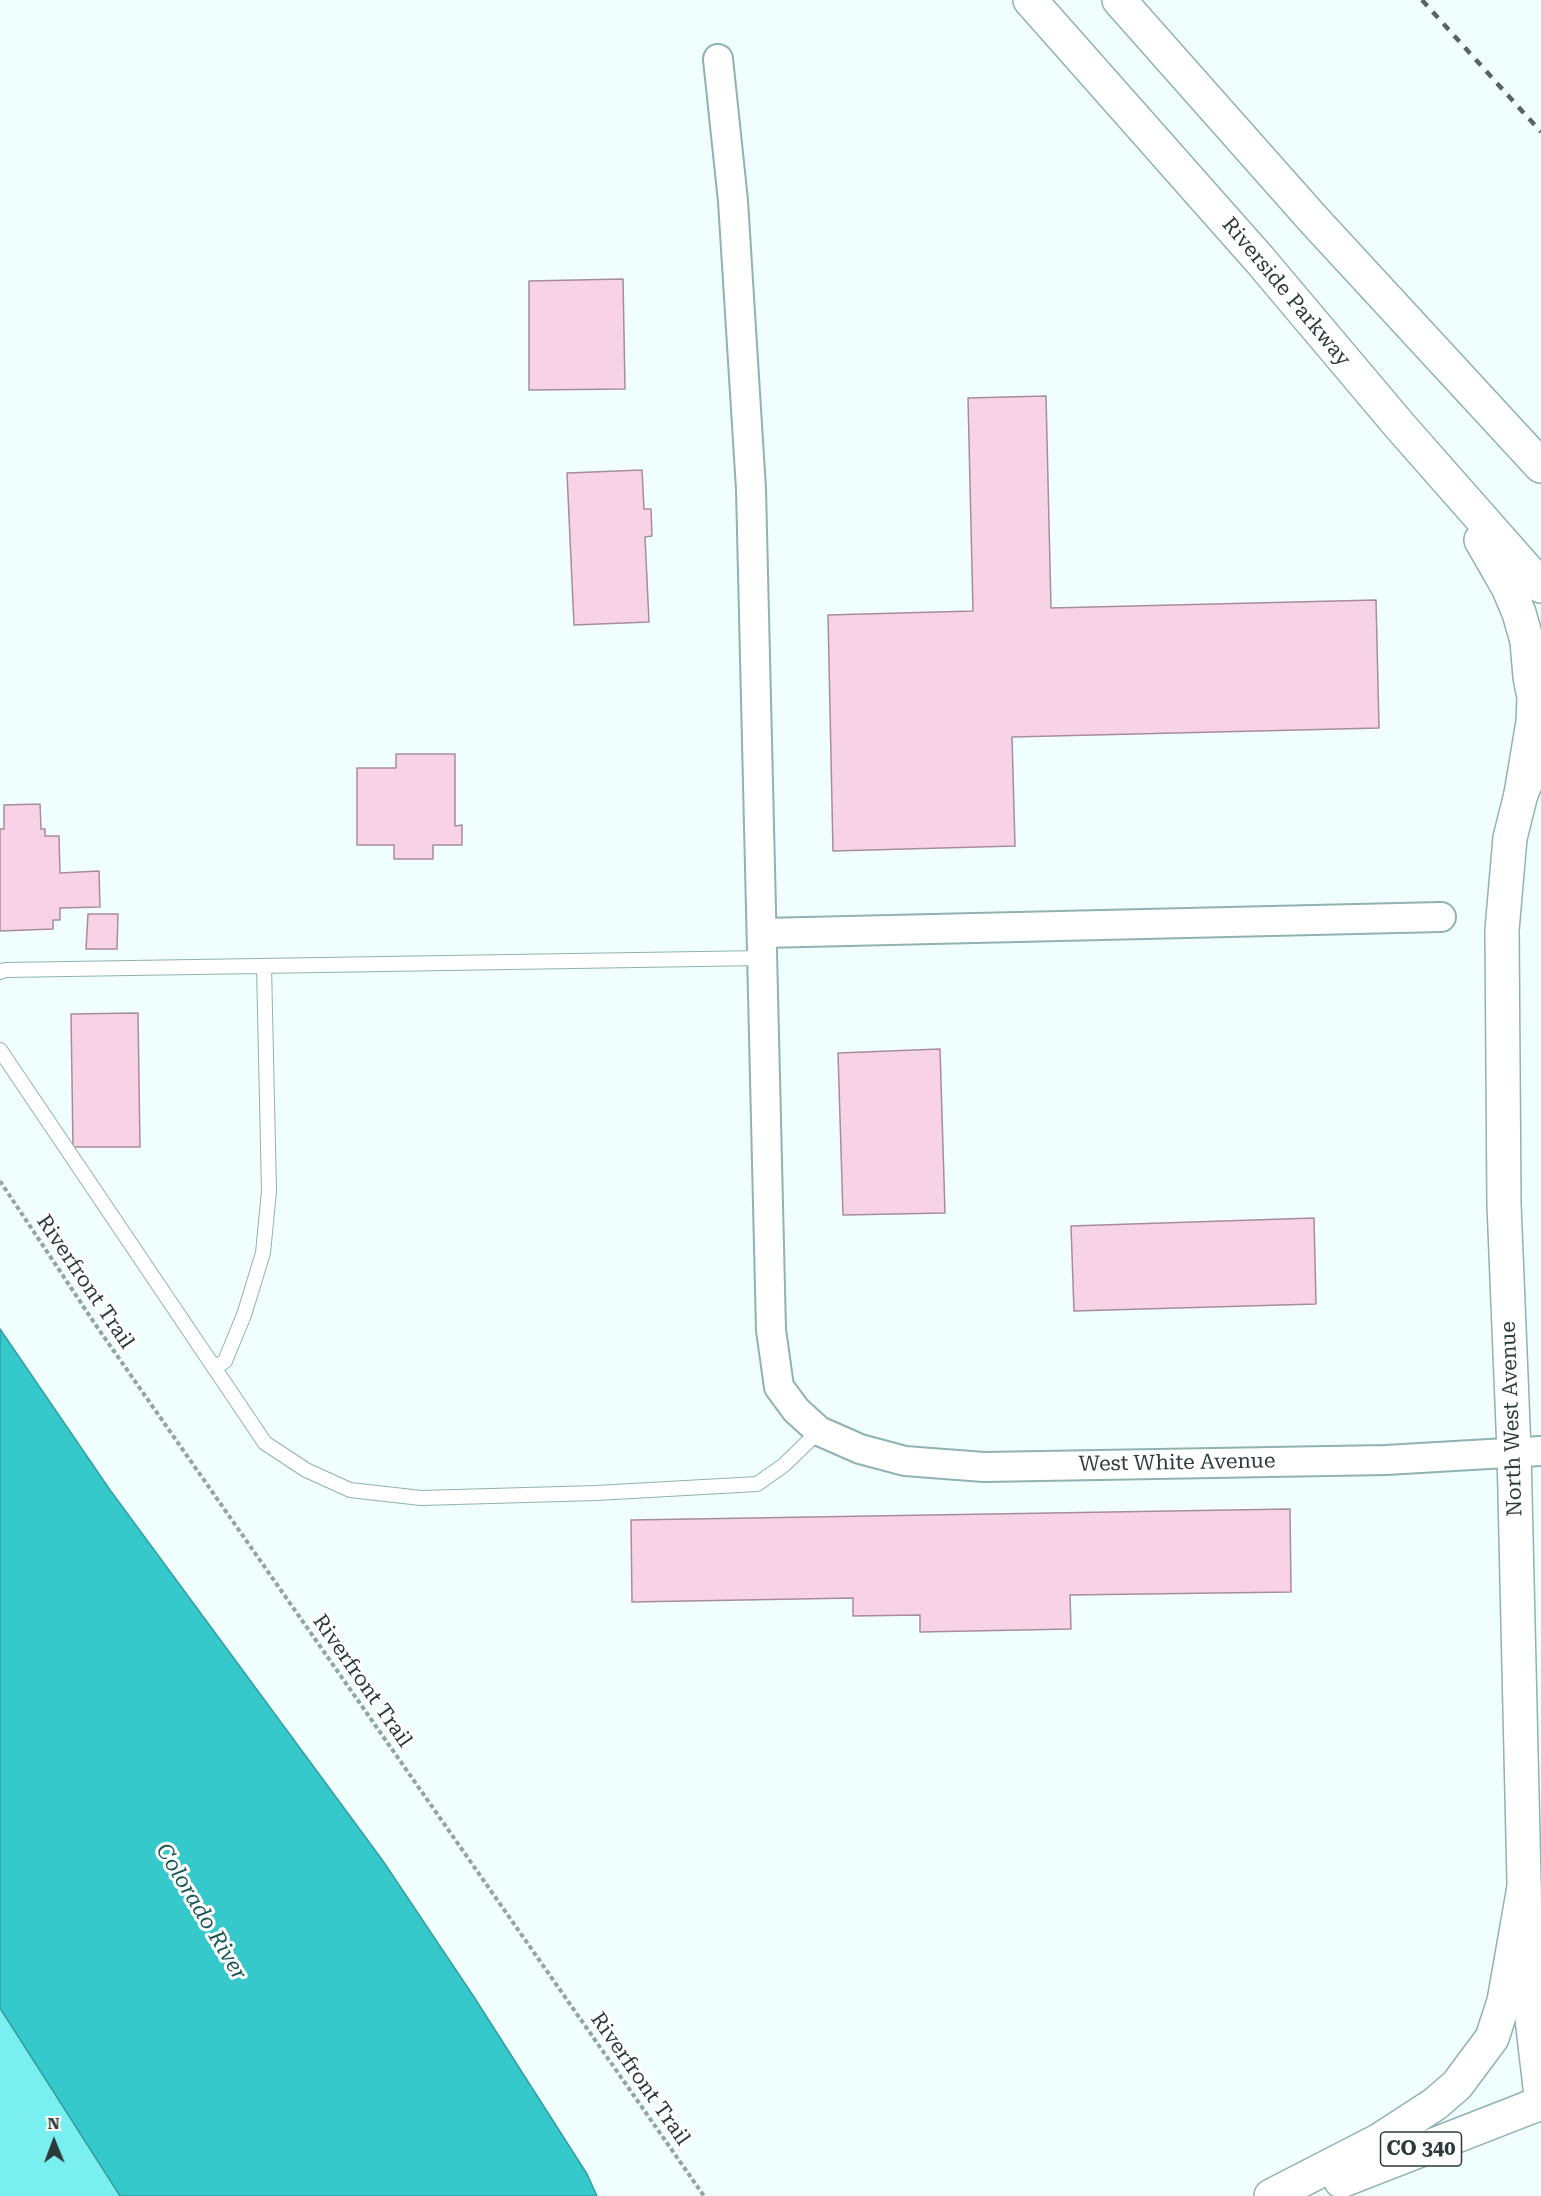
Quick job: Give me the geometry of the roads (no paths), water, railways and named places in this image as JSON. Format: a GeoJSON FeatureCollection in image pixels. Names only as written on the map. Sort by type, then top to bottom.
{"type":"FeatureCollection","features":[{"type":"Feature","properties":{"kind":"main road","name":"Riverside Parkway"},"geometry":{"type":"LineString","coordinates":[[1029,0],[1260,260],[1446,479],[1541,586]]}},
{"type":"Feature","properties":{"kind":"main road"},"geometry":{"type":"LineString","coordinates":[[1119,0],[1313,219],[1541,466]]}},
{"type":"Feature","properties":{"kind":"main road"},"geometry":{"type":"LineString","coordinates":[[1446,479],[1508,586],[1527,641],[1534,697],[1533,722],[1521,794]]}},
{"type":"Feature","properties":{"kind":"main road","name":"North West Avenue"},"geometry":{"type":"LineString","coordinates":[[1541,747],[1521,794],[1510,838],[1502,930],[1504,1204],[1528,1451],[1524,1887],[1526,1967],[1541,2096]]}},
{"type":"Feature","properties":{"kind":"main road"},"geometry":{"type":"LineString","coordinates":[[1271,2196],[1378,2141],[1435,2104],[1457,2085],[1475,2064],[1492,2038],[1504,2001],[1524,1887]]}},
{"type":"Feature","properties":{"kind":"main road","name":"CO 340"},"geometry":{"type":"LineString","coordinates":[[1302,2196],[1541,2103]]}},
{"type":"Feature","properties":{"kind":"street","name":"West White Avenue"},"geometry":{"type":"LineString","coordinates":[[718,59],[733,201],[751,489],[771,1330],[779,1387],[796,1410],[819,1431],[860,1449],[905,1461],[984,1467],[1386,1460],[1528,1451]]}},
{"type":"Feature","properties":{"kind":"street"},"geometry":{"type":"LineString","coordinates":[[763,945],[1441,917]]}},
{"type":"Feature","properties":{"kind":"lane"},"geometry":{"type":"LineString","coordinates":[[0,972],[5,970],[264,966],[763,945]]}},
{"type":"Feature","properties":{"kind":"lane"},"geometry":{"type":"LineString","coordinates":[[214,1368],[225,1362],[244,1315],[263,1253],[269,1191],[264,966]]}},
{"type":"Feature","properties":{"kind":"lane"},"geometry":{"type":"LineString","coordinates":[[0,1050],[266,1443],[306,1470],[350,1490],[421,1498],[596,1493],[757,1484],[784,1465],[819,1431]]}},
{"type":"Feature","properties":{"kind":"water","name":"Colorado River"},"geometry":{"type":"Polygon","coordinates":[[[0,1329],[110,1490],[383,1861],[474,1997],[587,2174],[597,2196],[120,2196],[0,2008],[0,1329]]]}},
{"type":"Feature","properties":{"kind":"railway"},"geometry":{"type":"LineString","coordinates":[[1422,0],[1541,132]]}}]}
